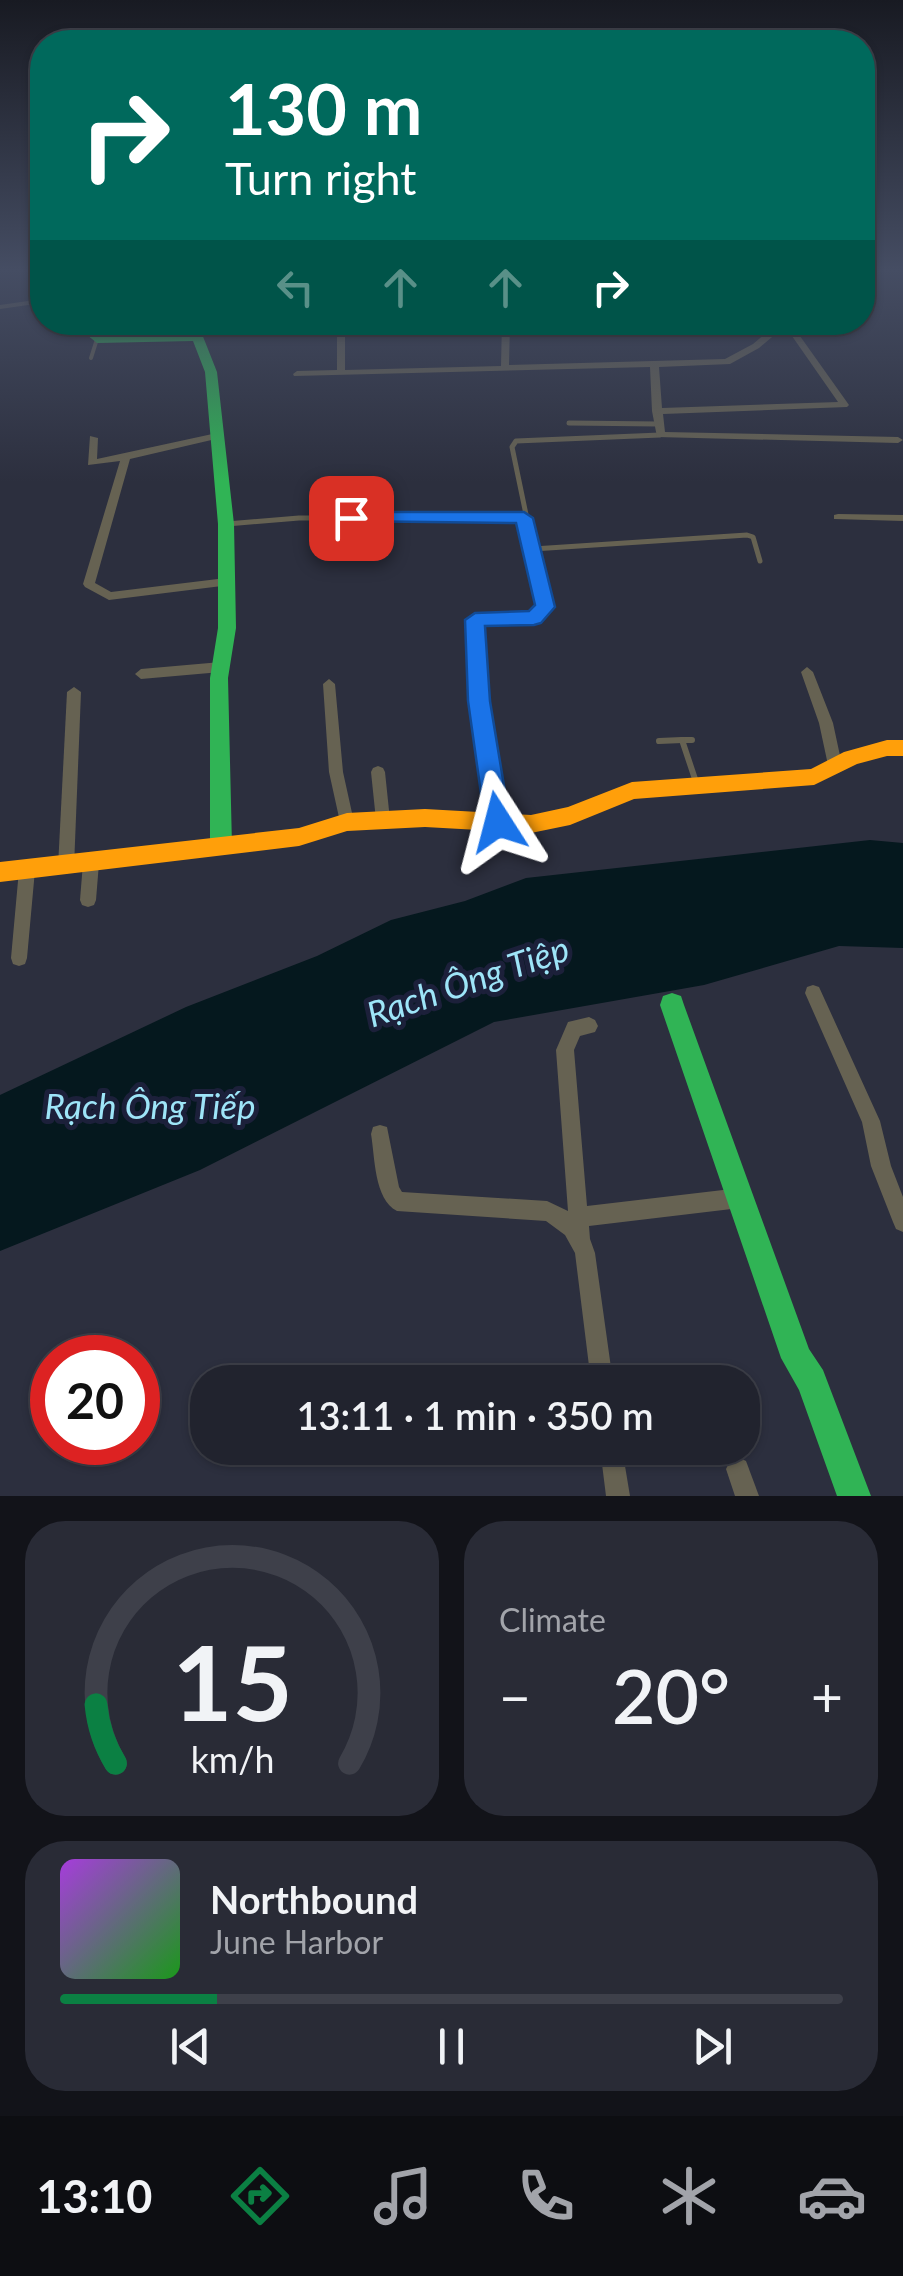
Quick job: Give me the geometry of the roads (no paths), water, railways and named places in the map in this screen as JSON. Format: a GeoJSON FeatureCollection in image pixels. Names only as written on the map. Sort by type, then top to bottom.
{"type":"FeatureCollection","features":[{"type":"Feature","properties":{"kind":"street"},"geometry":{"type":"LineString","coordinates":[[90,342],[94,348],[130,342]]}},
{"type":"Feature","properties":{"kind":"street"},"geometry":{"type":"LineString","coordinates":[[202,342],[211,372],[226,524],[221,846]]}},
{"type":"Feature","properties":{"kind":"street"},"geometry":{"type":"LineString","coordinates":[[340,372],[341,342]]}},
{"type":"Feature","properties":{"kind":"street"},"geometry":{"type":"LineString","coordinates":[[505,367],[506,342]]}},
{"type":"Feature","properties":{"kind":"street"},"geometry":{"type":"LineString","coordinates":[[297,374],[732,361],[759,342]]}},
{"type":"Feature","properties":{"kind":"street"},"geometry":{"type":"LineString","coordinates":[[657,411],[844,405],[800,342]]}},
{"type":"Feature","properties":{"kind":"street"},"geometry":{"type":"LineString","coordinates":[[654,364],[660,429],[683,435],[898,440]]}},
{"type":"Feature","properties":{"kind":"street"},"geometry":{"type":"LineString","coordinates":[[676,410],[683,435]]}},
{"type":"Feature","properties":{"kind":"street"},"geometry":{"type":"LineString","coordinates":[[93,438],[92,463],[217,436]]}},
{"type":"Feature","properties":{"kind":"street"},"geometry":{"type":"LineString","coordinates":[[126,457],[89,584],[109,596],[226,582]]}},
{"type":"Feature","properties":{"kind":"street"},"geometry":{"type":"LineString","coordinates":[[838,517],[903,518]]}},
{"type":"Feature","properties":{"kind":"street"},"geometry":{"type":"LineString","coordinates":[[141,674],[221,667]]}},
{"type":"Feature","properties":{"kind":"street"},"geometry":{"type":"LineString","coordinates":[[807,672],[826,723],[835,764]]}},
{"type":"Feature","properties":{"kind":"street"},"geometry":{"type":"LineString","coordinates":[[329,684],[336,772],[347,822]]}},
{"type":"Feature","properties":{"kind":"street"},"geometry":{"type":"LineString","coordinates":[[66,867],[74,692]]}},
{"type":"Feature","properties":{"kind":"street"},"geometry":{"type":"LineString","coordinates":[[0,872],[299,838],[347,822],[531,824],[570,816],[632,791],[814,777],[868,752],[903,748]]}},
{"type":"Feature","properties":{"kind":"street"},"geometry":{"type":"LineString","coordinates":[[378,772],[383,820]]}},
{"type":"Feature","properties":{"kind":"street"},"geometry":{"type":"LineString","coordinates":[[88,900],[90,863]]}},
{"type":"Feature","properties":{"kind":"street"},"geometry":{"type":"LineString","coordinates":[[19,958],[26,870]]}},
{"type":"Feature","properties":{"kind":"street"},"geometry":{"type":"LineString","coordinates":[[812,993],[872,1120],[881,1166],[903,1222]]}},
{"type":"Feature","properties":{"kind":"street"},"geometry":{"type":"LineString","coordinates":[[672,1005],[797,1358],[812,1380],[854,1496]]}},
{"type":"Feature","properties":{"kind":"street"},"geometry":{"type":"LineString","coordinates":[[588,1026],[574,1028],[565,1050],[580,1227],[600,1365]]}},
{"type":"Feature","properties":{"kind":"street"},"geometry":{"type":"LineString","coordinates":[[380,1134],[390,1190],[397,1200],[547,1212],[580,1227],[740,1198]]}},
{"type":"Feature","properties":{"kind":"street"},"geometry":{"type":"LineString","coordinates":[[613,1465],[618,1496]]}},
{"type":"Feature","properties":{"kind":"street"},"geometry":{"type":"LineString","coordinates":[[738,1469],[747,1496]]}},
{"type":"Feature","properties":{"kind":"lane"},"geometry":{"type":"LineString","coordinates":[[568,423],[660,429]]}},
{"type":"Feature","properties":{"kind":"lane"},"geometry":{"type":"LineString","coordinates":[[498,822],[479,701],[475,620],[534,618],[542,613],[545,600],[524,518],[512,447],[516,440],[660,429]]}},
{"type":"Feature","properties":{"kind":"lane"},"geometry":{"type":"LineString","coordinates":[[226,524],[299,518],[524,518]]}},
{"type":"Feature","properties":{"kind":"lane"},"geometry":{"type":"LineString","coordinates":[[533,549],[748,534],[753,537],[760,561]]}},
{"type":"Feature","properties":{"kind":"lane"},"geometry":{"type":"LineString","coordinates":[[682,740],[697,784]]}},
{"type":"Feature","properties":{"kind":"lane"},"geometry":{"type":"LineString","coordinates":[[659,741],[692,740]]}},
{"type":"Feature","properties":{"kind":"water","name":"Rạch Ông Tiếp"},"geometry":{"type":"Polygon","coordinates":[[[870,840],[903,843],[903,948],[839,946],[704,985],[494,1022],[200,1170],[0,1251],[0,1095],[186,1007],[317,956],[391,920],[465,901],[526,878],[870,840]]]}},
{"type":"Feature","properties":{"kind":"water label","name":"Rạch Ông Tiệp"},"geometry":{"type":"Point","coordinates":[468,982]}}]}
